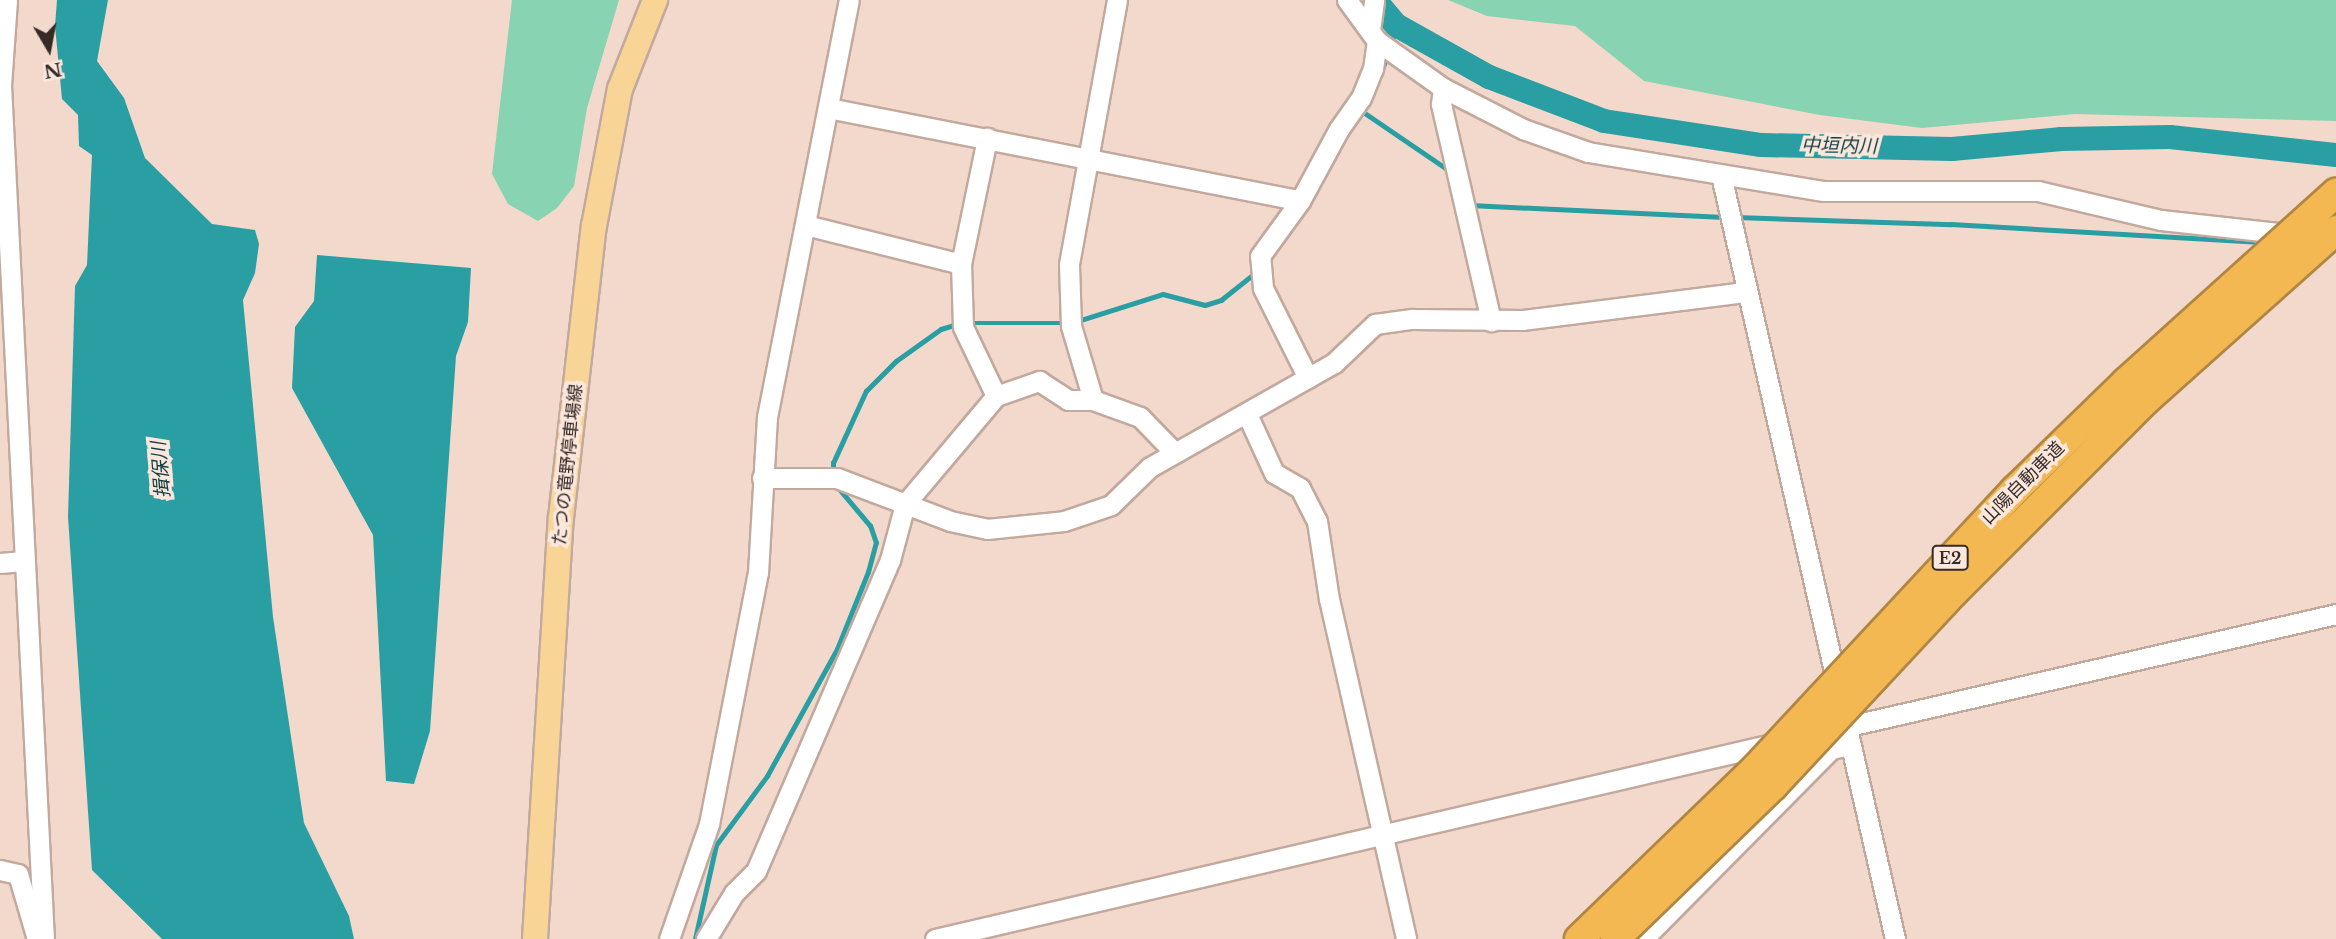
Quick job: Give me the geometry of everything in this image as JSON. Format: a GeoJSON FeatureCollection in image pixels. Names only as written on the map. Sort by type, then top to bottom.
{"type":"FeatureCollection","features":[{"type":"Feature","properties":{"kind":"highway","name":"山陽自動車道"},"geometry":{"type":"LineString","coordinates":[[1579,939],[1753,771],[2015,490],[2136,373],[2336,192]]}},
{"type":"Feature","properties":{"kind":"highway","name":"山陽自動車道"},"geometry":{"type":"LineString","coordinates":[[1615,939],[1773,786],[1955,591],[2137,409],[2336,230]]}},
{"type":"Feature","properties":{"kind":"main road","name":"たつの竜野停車場線"},"geometry":{"type":"LineString","coordinates":[[535,939],[561,518],[594,226],[620,89],[655,0]]}},
{"type":"Feature","properties":{"kind":"street"},"geometry":{"type":"LineString","coordinates":[[7,0],[1,85],[44,939]]}},
{"type":"Feature","properties":{"kind":"street"},"geometry":{"type":"LineString","coordinates":[[668,939],[709,824],[758,573],[767,417],[849,0]]}},
{"type":"Feature","properties":{"kind":"street"},"geometry":{"type":"LineString","coordinates":[[1093,400],[1071,322],[1069,265],[1117,0]]}},
{"type":"Feature","properties":{"kind":"street"},"geometry":{"type":"LineString","coordinates":[[1347,0],[1373,31],[1443,88],[1559,144],[1721,175],[1824,191],[2038,191],[2161,220],[2336,239]]}},
{"type":"Feature","properties":{"kind":"street"},"geometry":{"type":"LineString","coordinates":[[1308,378],[1260,270],[1260,256],[1300,201],[1339,129],[1361,98],[1373,69],[1374,0]]}},
{"type":"Feature","properties":{"kind":"street"},"geometry":{"type":"LineString","coordinates":[[1443,88],[1441,104],[1491,321]]}},
{"type":"Feature","properties":{"kind":"street"},"geometry":{"type":"LineString","coordinates":[[828,108],[1089,157],[1300,201]]}},
{"type":"Feature","properties":{"kind":"street"},"geometry":{"type":"LineString","coordinates":[[987,138],[961,264],[963,322],[996,396]]}},
{"type":"Feature","properties":{"kind":"street"},"geometry":{"type":"LineString","coordinates":[[1721,175],[1745,292],[1895,939]]}},
{"type":"Feature","properties":{"kind":"street"},"geometry":{"type":"LineString","coordinates":[[806,225],[961,264]]}},
{"type":"Feature","properties":{"kind":"street"},"geometry":{"type":"LineString","coordinates":[[762,478],[832,478],[987,529],[1064,521],[1111,505],[1150,467],[1308,378],[1355,347],[1375,324],[1412,319],[1491,321],[1589,314],[1745,292]]}},
{"type":"Feature","properties":{"kind":"street"},"geometry":{"type":"LineString","coordinates":[[706,939],[734,893],[756,871],[890,560],[905,504],[996,396],[1039,381],[1068,400],[1093,400],[1140,416],[1175,453]]}},
{"type":"Feature","properties":{"kind":"street"},"geometry":{"type":"LineString","coordinates":[[1247,414],[1274,473],[1300,488],[1317,521],[1329,599],[1406,939]]}},
{"type":"Feature","properties":{"kind":"street"},"geometry":{"type":"LineString","coordinates":[[0,563],[23,561]]}},
{"type":"Feature","properties":{"kind":"street"},"geometry":{"type":"LineString","coordinates":[[935,939],[1800,738],[1848,736],[2336,614]]}},
{"type":"Feature","properties":{"kind":"street"},"geometry":{"type":"LineString","coordinates":[[1643,939],[1830,748],[1848,736]]}},
{"type":"Feature","properties":{"kind":"street"},"geometry":{"type":"LineString","coordinates":[[1800,738],[1818,761]]}},
{"type":"Feature","properties":{"kind":"street"},"geometry":{"type":"LineString","coordinates":[[0,870],[18,874],[37,939]]}},
{"type":"Feature","properties":{"kind":"green space"},"geometry":{"type":"Polygon","coordinates":[[[512,0],[619,0],[587,108],[574,186],[557,208],[538,221],[508,204],[492,174],[512,0]]]}},
{"type":"Feature","properties":{"kind":"green space"},"geometry":{"type":"Polygon","coordinates":[[[1448,0],[2336,0],[2336,121],[2075,114],[1922,128],[1820,115],[1644,81],[1575,26],[1487,16],[1448,0]]]}},
{"type":"Feature","properties":{"kind":"water","name":"揖保川"},"geometry":{"type":"Polygon","coordinates":[[[57,0],[108,0],[97,61],[124,98],[145,158],[212,224],[255,230],[259,244],[255,273],[243,300],[273,617],[304,823],[349,916],[354,939],[162,939],[92,870],[68,517],[75,286],[87,265],[92,155],[79,146],[78,115],[62,99],[55,26],[57,0]]]}},
{"type":"Feature","properties":{"kind":"water"},"geometry":{"type":"Polygon","coordinates":[[[317,255],[471,268],[468,322],[456,356],[430,731],[414,784],[386,781],[373,535],[292,388],[295,327],[314,301],[317,255]]]}},
{"type":"Feature","properties":{"kind":"waterway","name":"中垣内川"},"geometry":{"type":"LineString","coordinates":[[1375,0],[1396,25],[1489,77],[1604,121],[1761,145],[1952,149],[2062,139],[2170,137],[2336,155]]}},
{"type":"Feature","properties":{"kind":"waterway"},"geometry":{"type":"LineString","coordinates":[[1391,44],[1396,25]]}},
{"type":"Feature","properties":{"kind":"waterway"},"geometry":{"type":"LineString","coordinates":[[1374,90],[1387,56]]}},
{"type":"Feature","properties":{"kind":"waterway"},"geometry":{"type":"LineString","coordinates":[[1362,111],[1450,171]]}},
{"type":"Feature","properties":{"kind":"waterway"},"geometry":{"type":"LineString","coordinates":[[1311,199],[1334,158]]}},
{"type":"Feature","properties":{"kind":"waterway"},"geometry":{"type":"LineString","coordinates":[[1470,205],[1724,217]]}},
{"type":"Feature","properties":{"kind":"waterway"},"geometry":{"type":"LineString","coordinates":[[1736,217],[1951,224],[2265,242]]}},
{"type":"Feature","properties":{"kind":"waterway"},"geometry":{"type":"LineString","coordinates":[[1269,259],[1289,232]]}},
{"type":"Feature","properties":{"kind":"waterway"},"geometry":{"type":"LineString","coordinates":[[1078,321],[1163,294],[1205,305],[1221,300],[1255,273]]}},
{"type":"Feature","properties":{"kind":"waterway"},"geometry":{"type":"LineString","coordinates":[[969,323],[1065,323]]}},
{"type":"Feature","properties":{"kind":"waterway"},"geometry":{"type":"LineString","coordinates":[[833,474],[833,463],[866,391],[896,361],[941,329],[957,324]]}},
{"type":"Feature","properties":{"kind":"waterway"},"geometry":{"type":"LineString","coordinates":[[695,939],[716,845],[767,776],[837,649],[868,572],[876,543],[870,526],[833,482]]}}]}
